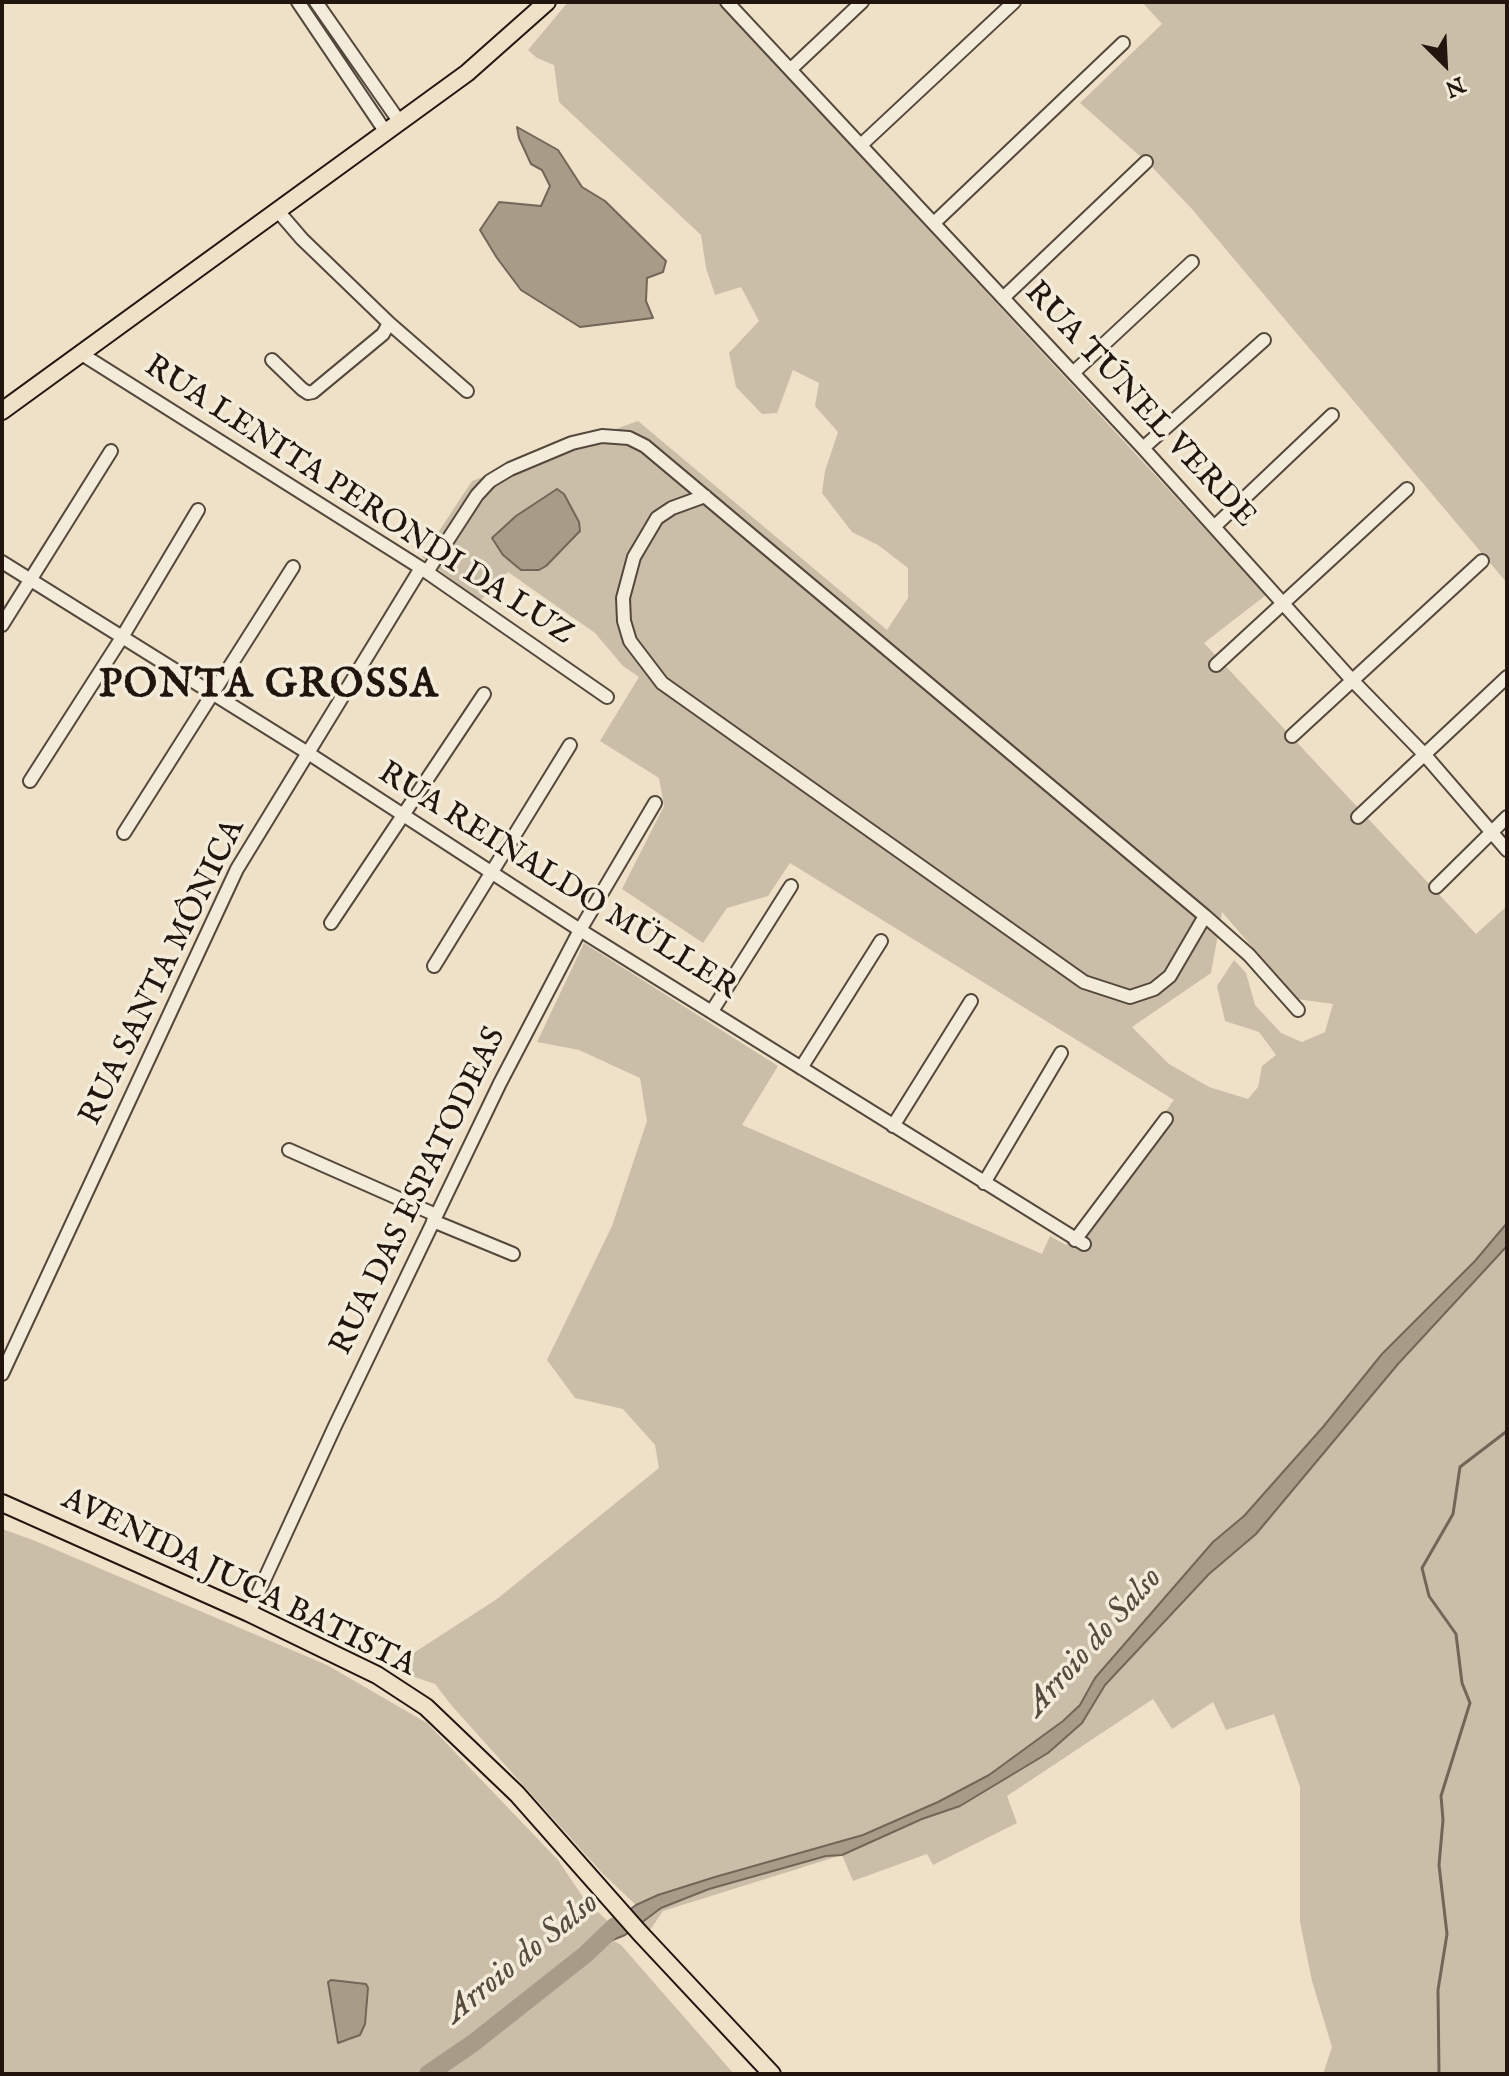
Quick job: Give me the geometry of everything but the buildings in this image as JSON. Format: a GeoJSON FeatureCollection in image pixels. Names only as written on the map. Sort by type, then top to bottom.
{"type":"FeatureCollection","features":[{"type":"Feature","properties":{"kind":"main road"},"geometry":{"type":"LineString","coordinates":[[2,411],[467,73],[547,2]]}},
{"type":"Feature","properties":{"kind":"main road","name":"AVENIDA JUCA BATISTA"},"geometry":{"type":"LineString","coordinates":[[2,1503],[249,1613],[377,1675],[426,1707],[517,1794],[616,1908],[772,2074]]}},
{"type":"Feature","properties":{"kind":"street"},"geometry":{"type":"LineString","coordinates":[[298,2],[392,126]]}},
{"type":"Feature","properties":{"kind":"street"},"geometry":{"type":"LineString","coordinates":[[316,2],[392,126]]}},
{"type":"Feature","properties":{"kind":"street","name":"RUA TÚNEL VERDE"},"geometry":{"type":"LineString","coordinates":[[727,2],[1285,602],[1507,850]]}},
{"type":"Feature","properties":{"kind":"street"},"geometry":{"type":"LineString","coordinates":[[791,69],[862,2]]}},
{"type":"Feature","properties":{"kind":"street"},"geometry":{"type":"LineString","coordinates":[[861,145],[1014,2]]}},
{"type":"Feature","properties":{"kind":"street"},"geometry":{"type":"LineString","coordinates":[[934,223],[1123,43]]}},
{"type":"Feature","properties":{"kind":"street"},"geometry":{"type":"LineString","coordinates":[[1003,298],[1146,162]]}},
{"type":"Feature","properties":{"kind":"street"},"geometry":{"type":"LineString","coordinates":[[277,210],[302,239],[389,323],[467,391]]}},
{"type":"Feature","properties":{"kind":"street"},"geometry":{"type":"LineString","coordinates":[[1073,373],[1192,262]]}},
{"type":"Feature","properties":{"kind":"street"},"geometry":{"type":"LineString","coordinates":[[272,360],[302,389],[313,392],[383,334],[389,323]]}},
{"type":"Feature","properties":{"kind":"street"},"geometry":{"type":"LineString","coordinates":[[1143,448],[1264,340]]}},
{"type":"Feature","properties":{"kind":"street","name":"RUA LENITA PERONDI DA LUZ"},"geometry":{"type":"LineString","coordinates":[[80,353],[424,570],[607,697]]}},
{"type":"Feature","properties":{"kind":"street"},"geometry":{"type":"LineString","coordinates":[[1215,526],[1332,415]]}},
{"type":"Feature","properties":{"kind":"street","name":"RUA SANTA MÔNICA"},"geometry":{"type":"LineString","coordinates":[[2,1374],[237,869],[308,753],[424,570],[477,495],[490,481],[572,443],[602,436],[629,438],[645,446],[1205,916],[1249,955],[1298,1010]]}},
{"type":"Feature","properties":{"kind":"street"},"geometry":{"type":"LineString","coordinates":[[2,625],[111,451]]}},
{"type":"Feature","properties":{"kind":"street"},"geometry":{"type":"LineString","coordinates":[[1216,665],[1407,489]]}},
{"type":"Feature","properties":{"kind":"street"},"geometry":{"type":"LineString","coordinates":[[705,496],[672,508],[657,518],[634,557],[623,598],[624,621],[630,641],[647,666],[670,690],[1084,982],[1130,997],[1154,989],[1170,976],[1205,916]]}},
{"type":"Feature","properties":{"kind":"street"},"geometry":{"type":"LineString","coordinates":[[30,781],[121,639],[198,510]]}},
{"type":"Feature","properties":{"kind":"street"},"geometry":{"type":"LineString","coordinates":[[1292,736],[1482,561]]}},
{"type":"Feature","properties":{"kind":"street"},"geometry":{"type":"LineString","coordinates":[[124,833],[293,567]]}},
{"type":"Feature","properties":{"kind":"street","name":"RUA REINALDO MÜLLER"},"geometry":{"type":"LineString","coordinates":[[6,569],[30,580],[308,753],[580,930],[1080,1242],[1166,1119]]}},
{"type":"Feature","properties":{"kind":"street"},"geometry":{"type":"LineString","coordinates":[[1362,813],[1507,677]]}},
{"type":"Feature","properties":{"kind":"street"},"geometry":{"type":"LineString","coordinates":[[331,923],[484,694]]}},
{"type":"Feature","properties":{"kind":"street"},"geometry":{"type":"LineString","coordinates":[[434,966],[570,745]]}},
{"type":"Feature","properties":{"kind":"street","name":"RUA DAS ESPATODEAS"},"geometry":{"type":"LineString","coordinates":[[249,1613],[500,1083],[580,930],[655,803]]}},
{"type":"Feature","properties":{"kind":"street"},"geometry":{"type":"LineString","coordinates":[[1436,887],[1507,817]]}},
{"type":"Feature","properties":{"kind":"street"},"geometry":{"type":"LineString","coordinates":[[712,1011],[791,886]]}},
{"type":"Feature","properties":{"kind":"street"},"geometry":{"type":"LineString","coordinates":[[801,1068],[881,941]]}},
{"type":"Feature","properties":{"kind":"street"},"geometry":{"type":"LineString","coordinates":[[893,1126],[971,1001]]}},
{"type":"Feature","properties":{"kind":"street"},"geometry":{"type":"LineString","coordinates":[[984,1183],[1061,1053]]}},
{"type":"Feature","properties":{"kind":"street"},"geometry":{"type":"LineString","coordinates":[[289,1150],[513,1254]]}},
{"type":"Feature","properties":{"kind":"shaded area"},"geometry":{"type":"Polygon","coordinates":[[[568,2],[718,2],[1266,595],[1204,643],[1476,934],[1507,906],[1507,1223],[1475,1261],[1382,1354],[1323,1427],[1244,1516],[1213,1542],[1095,1678],[1080,1705],[1033,1746],[989,1775],[938,1802],[863,1835],[715,1877],[636,1905],[603,1874],[435,1684],[403,1673],[415,1652],[497,1599],[659,1468],[655,1445],[623,1409],[575,1398],[547,1360],[612,1226],[647,1121],[640,1078],[579,1050],[537,1042],[584,943],[778,1066],[742,1125],[1042,1254],[1050,1236],[1066,1245],[1174,1100],[790,863],[768,896],[727,908],[703,943],[622,889],[664,806],[659,778],[600,741],[639,677],[623,666],[595,633],[508,572],[480,601],[422,557],[472,481],[638,421],[887,630],[908,598],[908,568],[878,545],[852,532],[822,493],[825,471],[838,432],[815,406],[819,383],[793,370],[777,413],[762,414],[736,387],[729,353],[759,321],[741,287],[715,295],[706,268],[701,235],[559,102],[554,65],[537,58],[528,50],[568,2]],[[1222,912],[1211,973],[1132,1027],[1169,1064],[1209,1087],[1248,1099],[1258,1087],[1262,1066],[1276,1055],[1259,1032],[1225,1021],[1217,986],[1234,960],[1246,973],[1255,1005],[1281,1033],[1302,1042],[1325,1032],[1333,1004],[1297,999],[1222,912]]]}},
{"type":"Feature","properties":{"kind":"shaded area"},"geometry":{"type":"Polygon","coordinates":[[[1142,2],[1507,2],[1507,583],[1191,208],[1150,165],[1080,103],[1162,24],[1142,2]]]}},
{"type":"Feature","properties":{"kind":"shaded area"},"geometry":{"type":"Polygon","coordinates":[[[517,127],[558,150],[582,187],[605,201],[666,261],[663,272],[647,278],[646,301],[653,318],[580,327],[521,290],[497,258],[480,230],[499,202],[541,206],[550,186],[542,170],[531,164],[517,127]]]}},
{"type":"Feature","properties":{"kind":"shaded area"},"geometry":{"type":"Polygon","coordinates":[[[557,489],[564,494],[579,522],[580,531],[546,566],[539,570],[521,570],[503,555],[492,538],[516,516],[557,489]]]}},
{"type":"Feature","properties":{"kind":"shaded area"},"geometry":{"type":"Polygon","coordinates":[[[1507,1223],[1507,1246],[1398,1364],[1256,1534],[1209,1574],[1105,1685],[1082,1723],[1048,1753],[960,1806],[922,1819],[842,1855],[826,1856],[709,1889],[661,1908],[625,1935],[598,1946],[597,1935],[636,1905],[715,1877],[863,1835],[938,1802],[989,1775],[1063,1721],[1080,1705],[1095,1678],[1213,1542],[1244,1516],[1323,1427],[1382,1354],[1475,1261],[1507,1223]]]}},
{"type":"Feature","properties":{"kind":"shaded area"},"geometry":{"type":"Polygon","coordinates":[[[1507,1246],[1507,2074],[1323,2074],[1332,2047],[1312,1981],[1300,1922],[1300,1787],[1274,1714],[1226,1730],[1213,1702],[1172,1729],[1153,1699],[1007,1796],[1017,1823],[933,1865],[927,1854],[853,1881],[842,1855],[922,1819],[960,1806],[1082,1723],[1105,1685],[1209,1574],[1256,1534],[1398,1364],[1507,1246]]]}},
{"type":"Feature","properties":{"kind":"shaded area"},"geometry":{"type":"Polygon","coordinates":[[[2,1529],[327,1665],[427,1723],[558,1860],[585,1900],[611,1924],[597,1935],[598,1946],[614,1941],[621,1945],[734,2074],[2,2074],[2,1529]],[[329,1982],[338,2042],[361,2035],[365,2024],[329,1982]]]}},
{"type":"Feature","properties":{"kind":"shaded area"},"geometry":{"type":"Polygon","coordinates":[[[842,1855],[663,1911],[650,1930],[642,1923],[661,1908],[709,1889],[826,1856],[842,1855]]]}},
{"type":"Feature","properties":{"kind":"shaded area"},"geometry":{"type":"Polygon","coordinates":[[[328,1982],[366,1984],[368,1988],[365,2024],[360,2035],[338,2043],[328,1982]]]}},
{"type":"Feature","properties":{"kind":"waterway"},"geometry":{"type":"LineString","coordinates":[[1439,2074],[1438,1990],[1447,1934],[1439,1865],[1443,1820],[1441,1796],[1470,1703],[1462,1683],[1456,1634],[1429,1596],[1422,1568],[1453,1514],[1460,1467],[1507,1431]]}},
{"type":"Feature","properties":{"kind":"waterway","name":"Arroio do Salso"},"geometry":{"type":"LineString","coordinates":[[428,2074],[472,2044],[586,1954],[615,1926]]}},
{"type":"Feature","properties":{"kind":"district","name":"PONTA GROSSA"},"geometry":{"type":"Point","coordinates":[269,688]}}]}
